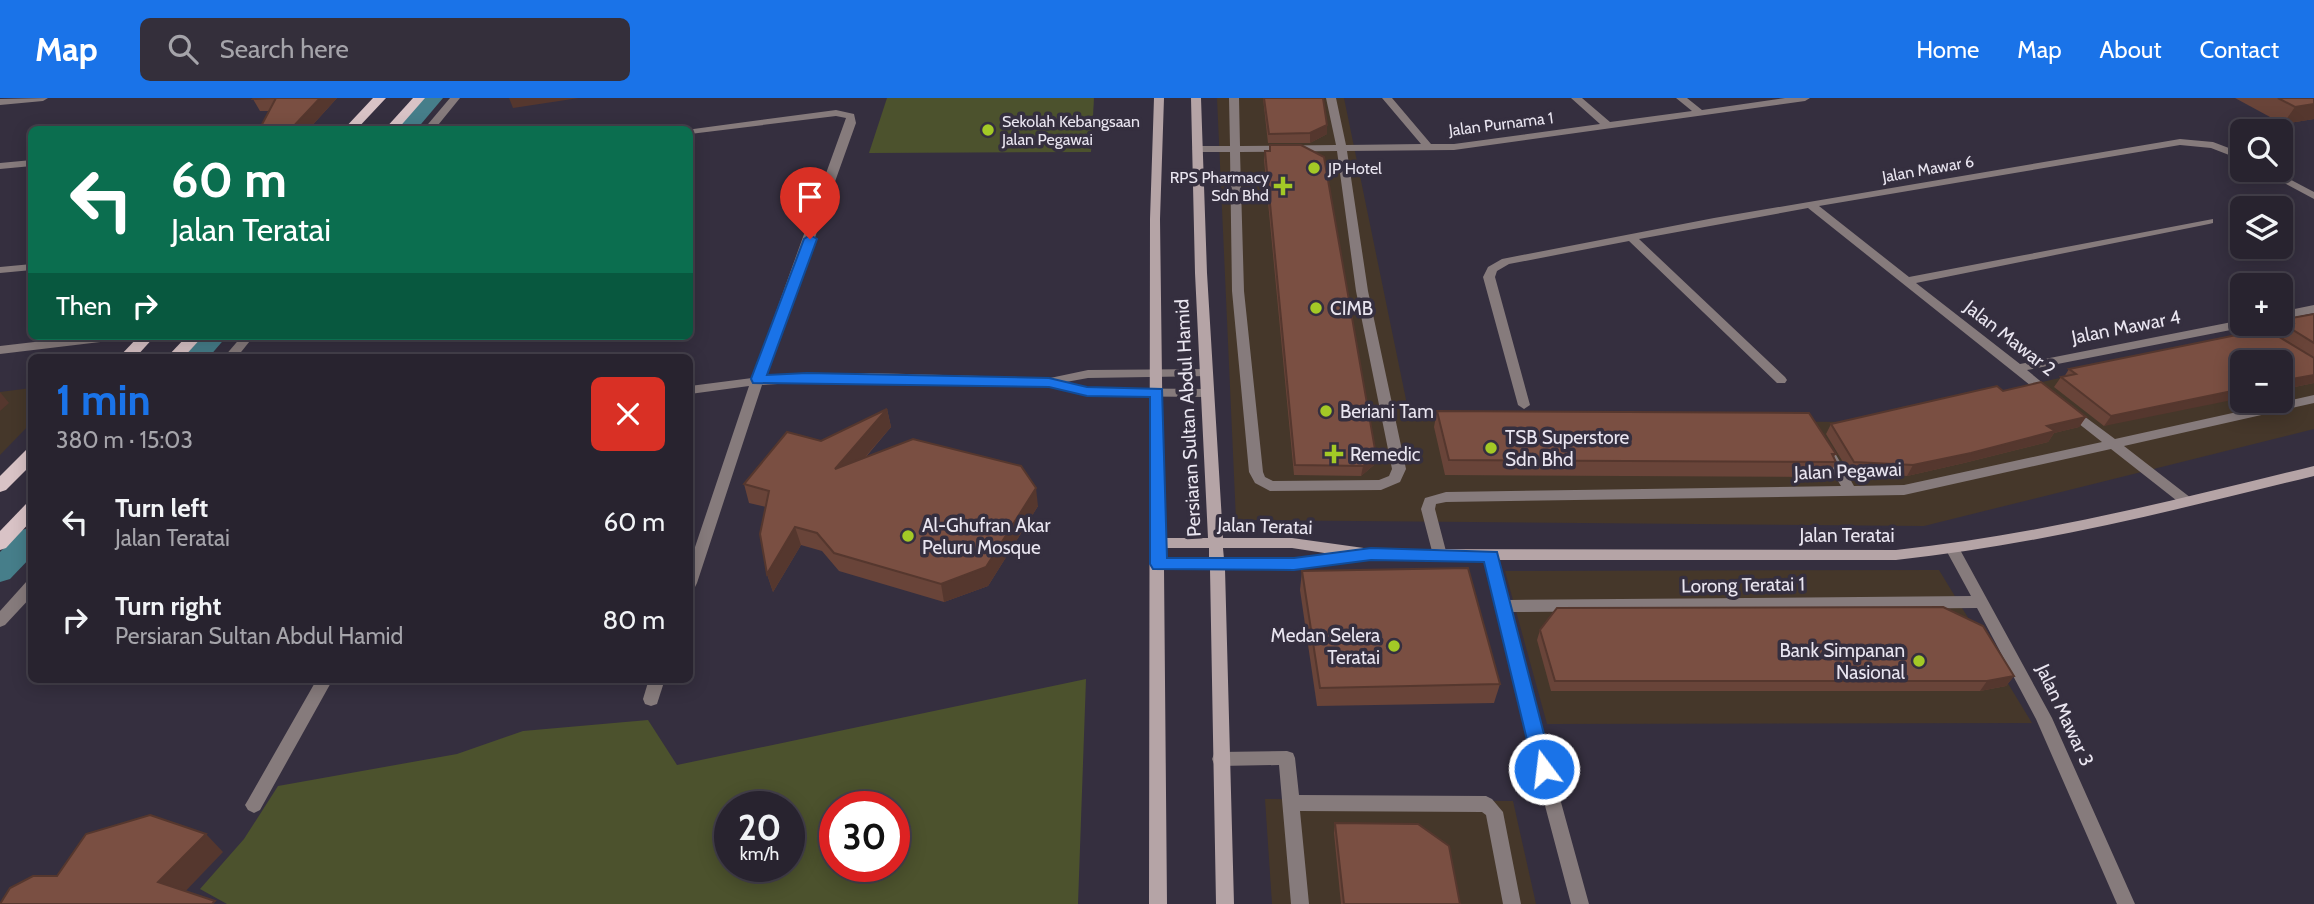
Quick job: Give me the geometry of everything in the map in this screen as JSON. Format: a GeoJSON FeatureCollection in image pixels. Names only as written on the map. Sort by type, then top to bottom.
{"type":"FeatureCollection","features":[{"type":"Feature","properties":{"kind":"main road"},"geometry":{"type":"LineString","coordinates":[[353,126],[380,98]]}},
{"type":"Feature","properties":{"kind":"main road"},"geometry":{"type":"LineString","coordinates":[[394,126],[419,98]]}},
{"type":"Feature","properties":{"kind":"main road","name":"Persiaran Sultan Abdul Hamid"},"geometry":{"type":"LineString","coordinates":[[1158,98],[1155,219],[1158,904]]}},
{"type":"Feature","properties":{"kind":"main road","name":"Persiaran Sultan Abdul Hamid"},"geometry":{"type":"LineString","coordinates":[[1196,98],[1217,564],[1225,904]]}},
{"type":"Feature","properties":{"kind":"main road"},"geometry":{"type":"LineString","coordinates":[[130,354],[143,340]]}},
{"type":"Feature","properties":{"kind":"main road"},"geometry":{"type":"LineString","coordinates":[[178,354],[191,340]]}},
{"type":"Feature","properties":{"kind":"main road"},"geometry":{"type":"LineString","coordinates":[[0,486],[28,458]]}},
{"type":"Feature","properties":{"kind":"main road","name":"Jalan Teratai"},"geometry":{"type":"LineString","coordinates":[[1158,543],[1292,543],[1371,554],[1491,556],[1896,555],[1953,550],[2080,527],[2314,471]]}},
{"type":"Feature","properties":{"kind":"main road"},"geometry":{"type":"LineString","coordinates":[[0,542],[28,512]]}},
{"type":"Feature","properties":{"kind":"main road","name":"Jalan Teratai"},"geometry":{"type":"LineString","coordinates":[[1158,564],[1294,564],[1371,554]]}},
{"type":"Feature","properties":{"kind":"street"},"geometry":{"type":"LineString","coordinates":[[0,102],[43,98]]}},
{"type":"Feature","properties":{"kind":"street"},"geometry":{"type":"LineString","coordinates":[[431,126],[455,98]]}},
{"type":"Feature","properties":{"kind":"street"},"geometry":{"type":"LineString","coordinates":[[1234,98],[1238,291],[1256,471],[1260,480],[1270,486],[1381,485],[1395,479],[1399,469],[1362,290],[1342,149],[1331,98]]}},
{"type":"Feature","properties":{"kind":"street"},"geometry":{"type":"LineString","coordinates":[[1387,98],[1429,148]]}},
{"type":"Feature","properties":{"kind":"street"},"geometry":{"type":"LineString","coordinates":[[1576,98],[1609,126]]}},
{"type":"Feature","properties":{"kind":"street"},"geometry":{"type":"LineString","coordinates":[[1681,98],[1700,113]]}},
{"type":"Feature","properties":{"kind":"street","name":"Jalan Purnama 1"},"geometry":{"type":"LineString","coordinates":[[1197,149],[1429,148],[1805,98]]}},
{"type":"Feature","properties":{"kind":"street"},"geometry":{"type":"LineString","coordinates":[[693,131],[836,113],[850,116],[851,123],[837,168],[758,379],[693,574]]}},
{"type":"Feature","properties":{"kind":"street","name":"Jalan Mawar 6"},"geometry":{"type":"LineString","coordinates":[[1524,405],[1489,277],[1492,269],[1516,258],[2180,142],[2213,145],[2230,152]]}},
{"type":"Feature","properties":{"kind":"street"},"geometry":{"type":"LineString","coordinates":[[0,166],[28,163]]}},
{"type":"Feature","properties":{"kind":"street"},"geometry":{"type":"LineString","coordinates":[[2288,182],[2314,196]]}},
{"type":"Feature","properties":{"kind":"street","name":"Jalan Mawar 2"},"geometry":{"type":"LineString","coordinates":[[1811,205],[2186,501]]}},
{"type":"Feature","properties":{"kind":"street"},"geometry":{"type":"LineString","coordinates":[[1907,281],[2210,221]]}},
{"type":"Feature","properties":{"kind":"street"},"geometry":{"type":"LineString","coordinates":[[1625,238],[1781,380]]}},
{"type":"Feature","properties":{"kind":"street"},"geometry":{"type":"LineString","coordinates":[[0,270],[28,267]]}},
{"type":"Feature","properties":{"kind":"street"},"geometry":{"type":"LineString","coordinates":[[2293,313],[2314,309]]}},
{"type":"Feature","properties":{"kind":"street","name":"Jalan Mawar 4"},"geometry":{"type":"LineString","coordinates":[[2017,368],[2230,326]]}},
{"type":"Feature","properties":{"kind":"street"},"geometry":{"type":"LineString","coordinates":[[0,350],[84,340]]}},
{"type":"Feature","properties":{"kind":"street"},"geometry":{"type":"LineString","coordinates":[[233,354],[245,340]]}},
{"type":"Feature","properties":{"kind":"street"},"geometry":{"type":"LineString","coordinates":[[693,390],[758,379],[807,377],[1049,382],[1087,374],[1207,373]]}},
{"type":"Feature","properties":{"kind":"street"},"geometry":{"type":"LineString","coordinates":[[1049,382],[1087,392],[1208,393]]}},
{"type":"Feature","properties":{"kind":"street","name":"Jalan Pegawai"},"geometry":{"type":"LineString","coordinates":[[1440,555],[1428,509],[1430,501],[1446,497],[1904,491],[2314,399]]}},
{"type":"Feature","properties":{"kind":"street"},"geometry":{"type":"LineString","coordinates":[[1817,434],[1851,492]]}},
{"type":"Feature","properties":{"kind":"street","name":"Jalan Mawar 3"},"geometry":{"type":"LineString","coordinates":[[1953,550],[2044,718],[2126,904]]}},
{"type":"Feature","properties":{"kind":"street"},"geometry":{"type":"LineString","coordinates":[[1491,556],[1580,904]]}},
{"type":"Feature","properties":{"kind":"street"},"geometry":{"type":"LineString","coordinates":[[0,621],[28,590]]}},
{"type":"Feature","properties":{"kind":"street","name":"Lorong Teratai 1"},"geometry":{"type":"LineString","coordinates":[[1503,606],[1983,602]]}},
{"type":"Feature","properties":{"kind":"street"},"geometry":{"type":"LineString","coordinates":[[254,805],[323,683]]}},
{"type":"Feature","properties":{"kind":"street"},"geometry":{"type":"LineString","coordinates":[[651,699],[656,683]]}},
{"type":"Feature","properties":{"kind":"street"},"geometry":{"type":"LineString","coordinates":[[1220,759],[1287,758],[1300,904]]}},
{"type":"Feature","properties":{"kind":"street"},"geometry":{"type":"LineString","coordinates":[[1292,803],[1486,804],[1494,812],[1512,904]]}},
{"type":"Feature","properties":{"kind":"shaded area"},"geometry":{"type":"Polygon","coordinates":[[[1217,98],[1344,98],[1410,419],[1863,422],[2247,336],[2293,336],[2293,326],[2314,321],[2314,429],[1924,526],[1236,520],[1217,98]]]}},
{"type":"Feature","properties":{"kind":"shaded area"},"geometry":{"type":"Polygon","coordinates":[[[28,388],[28,426],[0,455],[0,392],[28,388]]]}},
{"type":"Feature","properties":{"kind":"shaded area"},"geometry":{"type":"Polygon","coordinates":[[[1939,570],[2032,723],[1547,724],[1505,571],[1939,570]]]}},
{"type":"Feature","properties":{"kind":"shaded area"},"geometry":{"type":"Polygon","coordinates":[[[1265,799],[1513,801],[1536,904],[1272,904],[1265,799]]]}},
{"type":"Feature","properties":{"kind":"green space","name":"Sekolah Kebangsaan Jalan Pegawai"},"geometry":{"type":"Polygon","coordinates":[[[887,98],[1094,98],[1091,152],[869,153],[887,98]]]}},
{"type":"Feature","properties":{"kind":"green space"},"geometry":{"type":"Polygon","coordinates":[[[1086,679],[1078,904],[227,904],[200,889],[244,839],[278,786],[457,754],[523,731],[648,720],[677,765],[1086,679]]]}},
{"type":"Feature","properties":{"kind":"building"},"geometry":{"type":"Polygon","coordinates":[[[276,98],[320,98],[294,126],[261,126],[276,98]]]}},
{"type":"Feature","properties":{"kind":"building"},"geometry":{"type":"Polygon","coordinates":[[[1264,98],[1323,98],[1327,125],[1310,133],[1269,134],[1264,98]]]}},
{"type":"Feature","properties":{"kind":"building"},"geometry":{"type":"Polygon","coordinates":[[[2278,98],[2314,98],[2314,104],[2295,107],[2278,98]]]}},
{"type":"Feature","properties":{"kind":"building"},"geometry":{"type":"Polygon","coordinates":[[[1270,145],[1301,145],[1324,157],[1376,455],[1363,466],[1295,465],[1265,151],[1270,151],[1270,145]]]}},
{"type":"Feature","properties":{"kind":"building"},"geometry":{"type":"Polygon","coordinates":[[[2314,314],[2314,343],[2293,330],[2293,318],[2314,314]]]}},
{"type":"Feature","properties":{"kind":"building"},"geometry":{"type":"Polygon","coordinates":[[[2232,336],[2278,336],[2314,358],[2314,375],[2293,379],[2293,350],[2230,350],[2230,391],[2111,416],[2061,377],[2076,374],[2069,369],[2232,336]]]}},
{"type":"Feature","properties":{"kind":"building"},"geometry":{"type":"Polygon","coordinates":[[[2041,382],[2086,417],[2047,426],[2055,431],[1913,465],[1854,462],[1831,424],[1997,386],[2003,391],[2041,382]]]}},
{"type":"Feature","properties":{"kind":"building","name":"Al-Ghufran Akar Peluru Mosque"},"geometry":{"type":"Polygon","coordinates":[[[887,409],[835,469],[913,439],[1021,466],[1036,488],[986,567],[941,584],[834,553],[817,533],[795,527],[767,574],[760,534],[769,491],[744,484],[787,432],[821,441],[887,409]]]}},
{"type":"Feature","properties":{"kind":"building"},"geometry":{"type":"Polygon","coordinates":[[[1437,411],[1809,413],[1836,454],[1832,454],[1836,462],[1449,460],[1437,411]]]}},
{"type":"Feature","properties":{"kind":"building","name":"Medan Selera Teratai"},"geometry":{"type":"Polygon","coordinates":[[[1468,568],[1500,684],[1320,688],[1302,571],[1468,568]]]}},
{"type":"Feature","properties":{"kind":"building"},"geometry":{"type":"Polygon","coordinates":[[[1943,607],[1983,626],[2014,676],[1987,681],[1555,681],[1540,630],[1557,608],[1943,607]]]}},
{"type":"Feature","properties":{"kind":"building"},"geometry":{"type":"Polygon","coordinates":[[[150,815],[206,834],[158,882],[215,901],[212,904],[0,904],[10,888],[33,876],[57,876],[86,834],[150,815]]]}},
{"type":"Feature","properties":{"kind":"building"},"geometry":{"type":"Polygon","coordinates":[[[1335,823],[1418,824],[1449,846],[1460,904],[1344,904],[1335,823]]]}},
{"type":"Feature","properties":{"kind":"waterway"},"geometry":{"type":"LineString","coordinates":[[409,126],[434,98]]}},
{"type":"Feature","properties":{"kind":"waterway"},"geometry":{"type":"LineString","coordinates":[[199,354],[211,340]]}},
{"type":"Feature","properties":{"kind":"waterway"},"geometry":{"type":"LineString","coordinates":[[0,571],[28,541]]}},
{"type":"Feature","properties":{"kind":"place","name":"Sekolah Kebangsaan Jalan Pegawai"},"geometry":{"type":"Point","coordinates":[988,130]}},
{"type":"Feature","properties":{"kind":"place","name":"JP Hotel"},"geometry":{"type":"Point","coordinates":[1314,168]}},
{"type":"Feature","properties":{"kind":"place","name":"RPS Pharmacy Sdn Bhd"},"geometry":{"type":"Point","coordinates":[1283,186]}},
{"type":"Feature","properties":{"kind":"place","name":"CIMB"},"geometry":{"type":"Point","coordinates":[1316,308]}},
{"type":"Feature","properties":{"kind":"place","name":"Beriani Tam"},"geometry":{"type":"Point","coordinates":[1326,411]}},
{"type":"Feature","properties":{"kind":"place","name":"TSB Superstore Sdn Bhd"},"geometry":{"type":"Point","coordinates":[1491,448]}},
{"type":"Feature","properties":{"kind":"place","name":"Remedic"},"geometry":{"type":"Point","coordinates":[1334,454]}},
{"type":"Feature","properties":{"kind":"place","name":"Al-Ghufran Akar Peluru Mosque"},"geometry":{"type":"Point","coordinates":[908,536]}},
{"type":"Feature","properties":{"kind":"place","name":"Medan Selera Teratai"},"geometry":{"type":"Point","coordinates":[1394,646]}},
{"type":"Feature","properties":{"kind":"place","name":"Bank Simpanan Nasional"},"geometry":{"type":"Point","coordinates":[1919,661]}},
{"type":"Feature","properties":{"kind":"route"},"geometry":{"type":"LineString","coordinates":[[810,239],[758,379],[807,377],[1049,382],[1087,392],[1157,393],[1158,564],[1294,564],[1371,554],[1491,556],[1544,769]]}}]}
